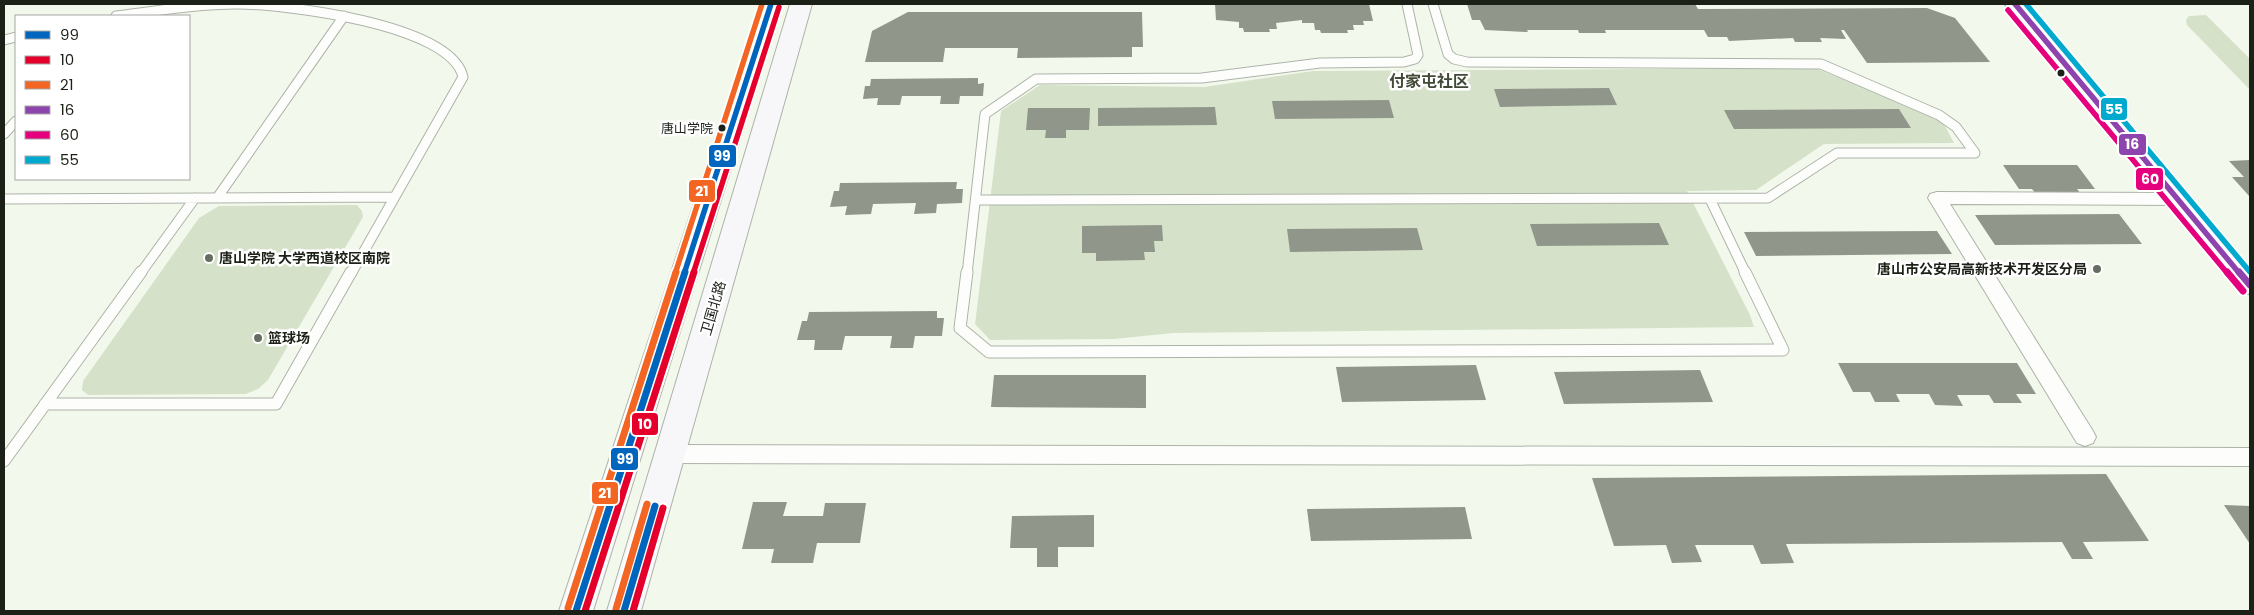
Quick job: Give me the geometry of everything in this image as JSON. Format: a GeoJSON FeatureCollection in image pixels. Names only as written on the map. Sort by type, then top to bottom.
{"type":"FeatureCollection","features":[{"type":"Feature","properties":{"kind":"main road"},"geometry":{"type":"LineString","coordinates":[[576,611],[771,4]]}},
{"type":"Feature","properties":{"kind":"main road","name":"卫国北路"},"geometry":{"type":"LineString","coordinates":[[624,611],[801,4]]}},
{"type":"Feature","properties":{"kind":"street"},"geometry":{"type":"LineString","coordinates":[[2016,4],[2250,286]]}},
{"type":"Feature","properties":{"kind":"street"},"geometry":{"type":"LineString","coordinates":[[2085,437],[1937,198],[2179,199]]}},
{"type":"Feature","properties":{"kind":"street"},"geometry":{"type":"LineString","coordinates":[[670,454],[2250,457]]}},
{"type":"Feature","properties":{"kind":"lane"},"geometry":{"type":"LineString","coordinates":[[45,404],[276,404],[463,77],[461,66],[443,50],[404,33],[344,16],[298,8],[238,4],[182,7],[123,15]]}},
{"type":"Feature","properties":{"kind":"lane"},"geometry":{"type":"LineString","coordinates":[[1407,4],[1418,55],[1415,59],[1404,62],[1320,64],[1202,78],[1036,79],[984,114],[976,200],[960,328],[990,352],[1783,350],[1710,199]]}},
{"type":"Feature","properties":{"kind":"lane"},"geometry":{"type":"LineString","coordinates":[[976,200],[1768,198],[1837,153],[1975,153],[1956,127],[1939,115],[1821,64],[1467,62],[1454,59],[1448,54],[1433,4]]}},
{"type":"Feature","properties":{"kind":"lane"},"geometry":{"type":"LineString","coordinates":[[217,198],[344,16]]}},
{"type":"Feature","properties":{"kind":"lane"},"geometry":{"type":"LineString","coordinates":[[4,134],[15,121]]}},
{"type":"Feature","properties":{"kind":"lane"},"geometry":{"type":"LineString","coordinates":[[4,198],[393,197]]}},
{"type":"Feature","properties":{"kind":"lane"},"geometry":{"type":"LineString","coordinates":[[4,461],[195,198]]}},
{"type":"Feature","properties":{"kind":"green space"},"geometry":{"type":"Polygon","coordinates":[[[2206,15],[2250,59],[2250,90],[2187,25],[2186,20],[2189,16],[2206,15]]]}},
{"type":"Feature","properties":{"kind":"green space"},"geometry":{"type":"Polygon","coordinates":[[[1815,68],[1934,116],[1945,126],[1954,143],[1824,144],[1756,190],[1687,191],[1750,315],[1754,327],[1173,333],[1114,339],[990,340],[975,324],[1001,111],[1040,85],[1204,87],[1313,71],[1815,68]]]}},
{"type":"Feature","properties":{"kind":"green space"},"geometry":{"type":"Polygon","coordinates":[[[357,205],[362,211],[363,217],[268,380],[258,389],[246,394],[88,395],[82,390],[83,381],[199,218],[219,206],[357,205]]]}},
{"type":"Feature","properties":{"kind":"building"},"geometry":{"type":"Polygon","coordinates":[[[1215,4],[1369,4],[1373,21],[1363,21],[1364,25],[1353,25],[1354,30],[1347,30],[1348,33],[1321,33],[1320,30],[1315,30],[1314,23],[1302,23],[1302,20],[1276,23],[1277,29],[1269,29],[1270,32],[1244,32],[1243,28],[1239,28],[1239,22],[1216,20],[1215,4]]]}},
{"type":"Feature","properties":{"kind":"building"},"geometry":{"type":"Polygon","coordinates":[[[1467,4],[1695,4],[1698,9],[1927,8],[1955,18],[1990,62],[1867,63],[1844,30],[1841,30],[1846,39],[1820,38],[1822,42],[1795,42],[1793,38],[1729,41],[1727,37],[1708,37],[1704,30],[1605,30],[1606,33],[1579,33],[1578,30],[1527,30],[1528,32],[1485,30],[1480,20],[1472,20],[1467,4]]]}},
{"type":"Feature","properties":{"kind":"building"},"geometry":{"type":"Polygon","coordinates":[[[908,12],[1142,12],[1143,47],[1132,47],[1132,57],[1017,58],[1018,48],[945,48],[943,62],[865,62],[872,31],[908,12]]]}},
{"type":"Feature","properties":{"kind":"building"},"geometry":{"type":"Polygon","coordinates":[[[978,78],[978,84],[984,83],[983,96],[960,96],[959,104],[940,104],[941,96],[902,96],[900,105],[877,105],[878,98],[863,99],[865,86],[870,86],[871,79],[978,78]]]}},
{"type":"Feature","properties":{"kind":"building"},"geometry":{"type":"Polygon","coordinates":[[[1609,88],[1617,105],[1500,107],[1494,89],[1609,88]]]}},
{"type":"Feature","properties":{"kind":"building"},"geometry":{"type":"Polygon","coordinates":[[[1389,100],[1394,118],[1275,119],[1272,101],[1389,100]]]}},
{"type":"Feature","properties":{"kind":"building"},"geometry":{"type":"Polygon","coordinates":[[[1215,107],[1217,125],[1098,126],[1098,108],[1215,107]]]}},
{"type":"Feature","properties":{"kind":"building"},"geometry":{"type":"Polygon","coordinates":[[[1028,108],[1090,108],[1089,130],[1066,130],[1066,138],[1045,138],[1046,130],[1026,130],[1028,108]]]}},
{"type":"Feature","properties":{"kind":"building"},"geometry":{"type":"Polygon","coordinates":[[[1899,109],[1911,128],[1734,129],[1724,110],[1899,109]]]}},
{"type":"Feature","properties":{"kind":"building"},"geometry":{"type":"Polygon","coordinates":[[[2250,160],[2250,197],[2232,177],[2244,177],[2229,161],[2250,160]]]}},
{"type":"Feature","properties":{"kind":"building"},"geometry":{"type":"Polygon","coordinates":[[[2003,165],[2077,165],[2095,189],[2077,189],[2081,194],[2036,194],[2032,189],[2019,189],[2003,165]]]}},
{"type":"Feature","properties":{"kind":"building"},"geometry":{"type":"Polygon","coordinates":[[[957,182],[956,189],[963,189],[962,203],[937,204],[936,213],[914,214],[916,203],[873,204],[871,214],[845,215],[847,206],[830,207],[834,191],[839,191],[840,183],[957,182]]]}},
{"type":"Feature","properties":{"kind":"building"},"geometry":{"type":"Polygon","coordinates":[[[2119,214],[2142,244],[1995,245],[1975,215],[2119,214]]]}},
{"type":"Feature","properties":{"kind":"building"},"geometry":{"type":"Polygon","coordinates":[[[1659,223],[1669,245],[1537,246],[1530,224],[1659,223]]]}},
{"type":"Feature","properties":{"kind":"building"},"geometry":{"type":"Polygon","coordinates":[[[1162,225],[1163,241],[1154,241],[1155,252],[1144,252],[1145,260],[1096,261],[1096,253],[1082,253],[1082,226],[1162,225]]]}},
{"type":"Feature","properties":{"kind":"building"},"geometry":{"type":"Polygon","coordinates":[[[1417,228],[1423,250],[1290,252],[1287,229],[1417,228]]]}},
{"type":"Feature","properties":{"kind":"building"},"geometry":{"type":"Polygon","coordinates":[[[1937,231],[1952,254],[1756,256],[1744,232],[1937,231]]]}},
{"type":"Feature","properties":{"kind":"building"},"geometry":{"type":"Polygon","coordinates":[[[937,311],[937,318],[944,318],[942,336],[915,336],[913,348],[890,348],[892,336],[845,336],[842,350],[814,350],[815,340],[797,340],[802,321],[807,321],[809,312],[937,311]]]}},
{"type":"Feature","properties":{"kind":"building"},"geometry":{"type":"Polygon","coordinates":[[[1838,363],[2017,363],[2036,394],[2016,394],[2022,403],[1994,403],[1989,395],[1957,395],[1963,406],[1935,405],[1929,394],[1896,394],[1900,402],[1875,402],[1870,392],[1853,392],[1838,363]]]}},
{"type":"Feature","properties":{"kind":"building"},"geometry":{"type":"Polygon","coordinates":[[[1476,365],[1486,400],[1342,402],[1336,367],[1476,365]]]}},
{"type":"Feature","properties":{"kind":"building"},"geometry":{"type":"Polygon","coordinates":[[[1700,370],[1713,402],[1564,404],[1554,372],[1700,370]]]}},
{"type":"Feature","properties":{"kind":"building"},"geometry":{"type":"Polygon","coordinates":[[[994,375],[1146,375],[1146,408],[991,407],[994,375]]]}},
{"type":"Feature","properties":{"kind":"building"},"geometry":{"type":"Polygon","coordinates":[[[2106,474],[2149,541],[2083,542],[2093,559],[2072,559],[2062,542],[1786,544],[1794,563],[1761,564],[1753,545],[1695,545],[1702,562],[1672,563],[1666,545],[1614,546],[1592,478],[2106,474]]]}},
{"type":"Feature","properties":{"kind":"building"},"geometry":{"type":"Polygon","coordinates":[[[753,502],[787,502],[783,516],[823,516],[825,503],[866,503],[860,543],[817,543],[813,563],[771,563],[774,549],[742,549],[753,502]]]}},
{"type":"Feature","properties":{"kind":"building"},"geometry":{"type":"Polygon","coordinates":[[[2224,505],[2250,506],[2250,544],[2224,505]]]}},
{"type":"Feature","properties":{"kind":"building"},"geometry":{"type":"Polygon","coordinates":[[[1465,507],[1472,539],[1311,541],[1307,509],[1465,507]]]}},
{"type":"Feature","properties":{"kind":"building"},"geometry":{"type":"Polygon","coordinates":[[[1094,515],[1094,547],[1058,547],[1058,567],[1037,567],[1037,548],[1010,548],[1012,516],[1094,515]]]}},
{"type":"Feature","properties":{"kind":"transit line","name":"21"},"geometry":{"type":"LineString","coordinates":[[568,608],[762,4]]}},
{"type":"Feature","properties":{"kind":"transit line","name":"99"},"geometry":{"type":"LineString","coordinates":[[576,611],[771,4]]}},
{"type":"Feature","properties":{"kind":"transit line","name":"16"},"geometry":{"type":"LineString","coordinates":[[2015,4],[2250,285]]}},
{"type":"Feature","properties":{"kind":"transit line","name":"55"},"geometry":{"type":"LineString","coordinates":[[2026,4],[2250,272]]}},
{"type":"Feature","properties":{"kind":"transit line","name":"10"},"geometry":{"type":"LineString","coordinates":[[585,611],[779,7]]}},
{"type":"Feature","properties":{"kind":"transit line","name":"60"},"geometry":{"type":"LineString","coordinates":[[2008,10],[2243,291]]}},
{"type":"Feature","properties":{"kind":"transit line","name":"21"},"geometry":{"type":"LineString","coordinates":[[616,609],[647,504]]}},
{"type":"Feature","properties":{"kind":"transit line","name":"99"},"geometry":{"type":"LineString","coordinates":[[624,611],[655,506]]}},
{"type":"Feature","properties":{"kind":"transit line","name":"10"},"geometry":{"type":"LineString","coordinates":[[633,611],[663,508]]}},
{"type":"Feature","properties":{"kind":"place","name":"唐山学院"},"geometry":{"type":"Point","coordinates":[722,128]}},
{"type":"Feature","properties":{"kind":"place","name":"唐山学院 大学西道校区南院"},"geometry":{"type":"Point","coordinates":[209,258]}},
{"type":"Feature","properties":{"kind":"place","name":"唐山市公安局高新技术开发区分局"},"geometry":{"type":"Point","coordinates":[2097,269]}},
{"type":"Feature","properties":{"kind":"place","name":"篮球场"},"geometry":{"type":"Point","coordinates":[258,338]}},
{"type":"Feature","properties":{"kind":"district","name":"付家屯社区"},"geometry":{"type":"Point","coordinates":[1429,81]}}]}
